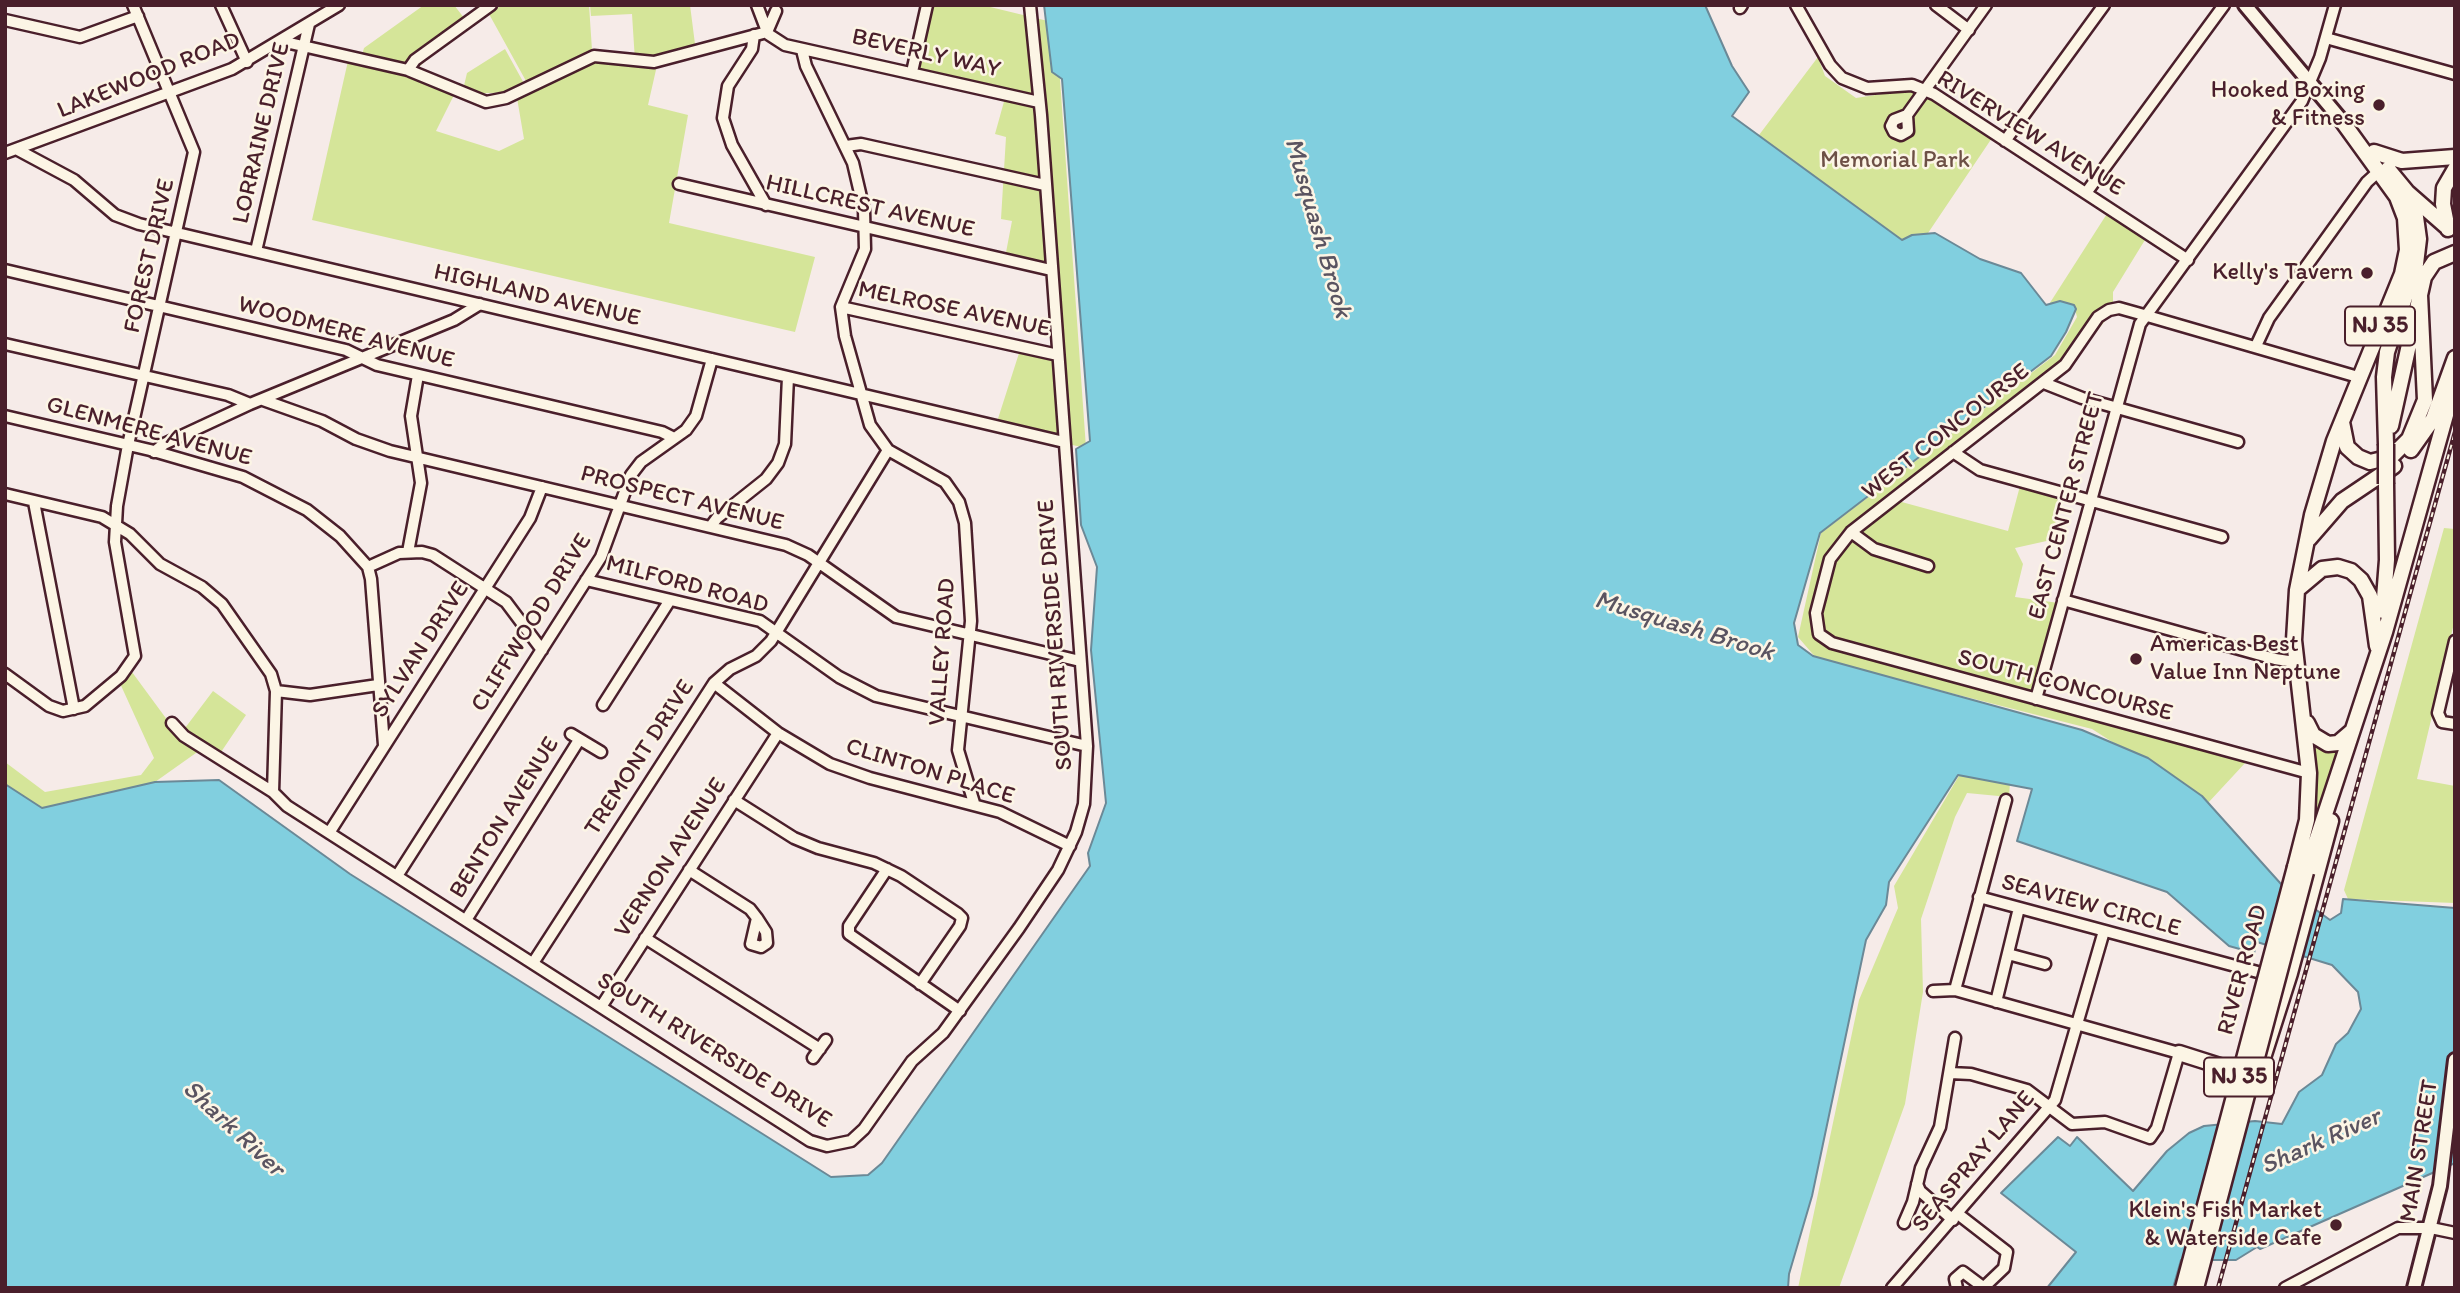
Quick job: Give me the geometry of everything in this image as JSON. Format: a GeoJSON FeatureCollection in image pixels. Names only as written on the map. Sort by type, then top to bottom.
{"type":"FeatureCollection","features":[{"type":"Feature","properties":{"kind":"highway","name":"NJ 35"},"geometry":{"type":"LineString","coordinates":[[2196,1288],[2306,872],[2378,651],[2386,592],[2386,352],[2418,253],[2416,217],[2407,192],[2374,152],[2342,121]]}},
{"type":"Feature","properties":{"kind":"highway","name":"NJ 35"},"geometry":{"type":"LineString","coordinates":[[2306,872],[2309,773],[2295,662],[2297,590],[2326,466],[2358,377],[2402,274],[2407,250],[2402,208],[2342,121]]}},
{"type":"Feature","properties":{"kind":"highway"},"geometry":{"type":"LineString","coordinates":[[2374,152],[2402,161],[2455,157]]}},
{"type":"Feature","properties":{"kind":"highway"},"geometry":{"type":"LineString","coordinates":[[2451,231],[2443,197],[2446,182],[2455,169]]}},
{"type":"Feature","properties":{"kind":"highway"},"geometry":{"type":"LineString","coordinates":[[2407,192],[2451,231]]}},
{"type":"Feature","properties":{"kind":"highway"},"geometry":{"type":"LineString","coordinates":[[2386,444],[2420,295],[2430,266],[2441,257],[2455,253]]}},
{"type":"Feature","properties":{"kind":"highway"},"geometry":{"type":"LineString","coordinates":[[2342,421],[2347,447],[2363,460],[2375,462],[2391,457],[2409,439],[2424,405],[2426,386],[2420,295]]}},
{"type":"Feature","properties":{"kind":"highway"},"geometry":{"type":"LineString","coordinates":[[2306,543],[2342,501],[2402,460],[2419,441],[2433,419],[2455,358]]}},
{"type":"Feature","properties":{"kind":"highway"},"geometry":{"type":"LineString","coordinates":[[2378,651],[2455,383]]}},
{"type":"Feature","properties":{"kind":"highway"},"geometry":{"type":"LineString","coordinates":[[2297,590],[2322,569],[2338,567],[2351,571],[2361,580],[2370,596],[2378,651]]}},
{"type":"Feature","properties":{"kind":"highway"},"geometry":{"type":"LineString","coordinates":[[2179,1053],[2242,1073],[2256,1070],[2266,1055],[2290,973],[2306,872],[2363,697]]}},
{"type":"Feature","properties":{"kind":"highway"},"geometry":{"type":"LineString","coordinates":[[2303,715],[2313,735],[2328,744],[2338,743],[2353,729]]}},
{"type":"Feature","properties":{"kind":"highway","name":"RIVER ROAD"},"geometry":{"type":"LineString","coordinates":[[2183,1288],[2266,974],[2306,872]]}},
{"type":"Feature","properties":{"kind":"main road","name":"NJ 35"},"geometry":{"type":"LineString","coordinates":[[2245,5],[2342,121]]}},
{"type":"Feature","properties":{"kind":"main road","name":"MAIN STREET"},"geometry":{"type":"LineString","coordinates":[[2414,1288],[2440,1186],[2455,1060]]}},
{"type":"Feature","properties":{"kind":"street","name":"FOREST DRIVE"},"geometry":{"type":"LineString","coordinates":[[74,709],[85,706],[99,695],[128,668],[135,656],[115,542],[116,526],[128,445],[194,152],[133,5]]}},
{"type":"Feature","properties":{"kind":"street"},"geometry":{"type":"LineString","coordinates":[[221,5],[247,62]]}},
{"type":"Feature","properties":{"kind":"street","name":"LAKEWOOD ROAD"},"geometry":{"type":"LineString","coordinates":[[5,153],[247,62],[338,5]]}},
{"type":"Feature","properties":{"kind":"street"},"geometry":{"type":"LineString","coordinates":[[408,70],[415,60],[491,5]]}},
{"type":"Feature","properties":{"kind":"street"},"geometry":{"type":"LineString","coordinates":[[757,5],[767,32],[785,45],[802,50],[806,66],[846,146],[858,181],[865,228],[865,249],[841,307]]}},
{"type":"Feature","properties":{"kind":"street"},"geometry":{"type":"LineString","coordinates":[[912,72],[927,5]]}},
{"type":"Feature","properties":{"kind":"street","name":"SOUTH RIVERSIDE DRIVE"},"geometry":{"type":"LineString","coordinates":[[172,723],[184,736],[273,792],[287,806],[810,1141],[827,1146],[851,1141],[864,1129],[909,1065],[943,1034],[960,1012],[1052,879],[1070,846],[1084,804],[1087,746],[1040,102],[1030,5]]}},
{"type":"Feature","properties":{"kind":"street","name":"RIVERVIEW AVENUE"},"geometry":{"type":"LineString","coordinates":[[1796,5],[1830,65],[1842,78],[1867,88],[1901,84],[1924,90],[2188,260]]}},
{"type":"Feature","properties":{"kind":"street"},"geometry":{"type":"LineString","coordinates":[[1936,5],[1969,30]]}},
{"type":"Feature","properties":{"kind":"street"},"geometry":{"type":"LineString","coordinates":[[1908,115],[1986,5]]}},
{"type":"Feature","properties":{"kind":"street"},"geometry":{"type":"LineString","coordinates":[[2005,141],[2104,5]]}},
{"type":"Feature","properties":{"kind":"street"},"geometry":{"type":"LineString","coordinates":[[2086,193],[2224,5]]}},
{"type":"Feature","properties":{"kind":"street"},"geometry":{"type":"LineString","coordinates":[[2142,320],[2302,101],[2311,85],[2335,5]]}},
{"type":"Feature","properties":{"kind":"street"},"geometry":{"type":"LineString","coordinates":[[767,32],[776,11]]}},
{"type":"Feature","properties":{"kind":"street"},"geometry":{"type":"LineString","coordinates":[[5,20],[80,37],[138,16]]}},
{"type":"Feature","properties":{"kind":"street","name":"LORRAINE DRIVE"},"geometry":{"type":"LineString","coordinates":[[256,251],[309,24]]}},
{"type":"Feature","properties":{"kind":"street"},"geometry":{"type":"LineString","coordinates":[[281,41],[408,70],[476,100],[497,101],[594,56],[654,62],[767,32]]}},
{"type":"Feature","properties":{"kind":"street"},"geometry":{"type":"LineString","coordinates":[[754,35],[753,46],[727,86],[723,118],[733,145],[766,205]]}},
{"type":"Feature","properties":{"kind":"street"},"geometry":{"type":"LineString","coordinates":[[2326,38],[2455,74]]}},
{"type":"Feature","properties":{"kind":"street","name":"BEVERLY WAY"},"geometry":{"type":"LineString","coordinates":[[802,50],[1040,102]]}},
{"type":"Feature","properties":{"kind":"street"},"geometry":{"type":"LineString","coordinates":[[846,146],[861,144],[1045,185]]}},
{"type":"Feature","properties":{"kind":"street","name":"HIGHLAND AVENUE"},"geometry":{"type":"LineString","coordinates":[[18,150],[74,180],[115,215],[177,233],[1064,442]]}},
{"type":"Feature","properties":{"kind":"street"},"geometry":{"type":"LineString","coordinates":[[2256,346],[2269,318],[2367,182],[2378,172]]}},
{"type":"Feature","properties":{"kind":"street","name":"HILLCREST AVENUE"},"geometry":{"type":"LineString","coordinates":[[679,184],[1051,270]]}},
{"type":"Feature","properties":{"kind":"street","name":"WOODMERE AVENUE"},"geometry":{"type":"LineString","coordinates":[[5,271],[346,350],[377,365],[674,438]]}},
{"type":"Feature","properties":{"kind":"street"},"geometry":{"type":"LineString","coordinates":[[154,452],[164,443],[250,404],[454,320],[480,304]]}},
{"type":"Feature","properties":{"kind":"street","name":"MELROSE AVENUE"},"geometry":{"type":"LineString","coordinates":[[841,307],[1058,355]]}},
{"type":"Feature","properties":{"kind":"street","name":"VALLEY ROAD"},"geometry":{"type":"LineString","coordinates":[[841,307],[845,336],[872,429],[888,450],[941,478],[959,502],[969,553],[970,636],[961,717],[960,763],[974,803]]}},
{"type":"Feature","properties":{"kind":"street","name":"WEST CONCOURSE"},"geometry":{"type":"LineString","coordinates":[[1816,629],[1816,613],[1830,559],[1851,532],[2065,365],[2102,313],[2114,308],[2142,320],[2256,346],[2358,377]]}},
{"type":"Feature","properties":{"kind":"street","name":"EAST CENTER STREET"},"geometry":{"type":"LineString","coordinates":[[2036,699],[2142,320]]}},
{"type":"Feature","properties":{"kind":"street"},"geometry":{"type":"LineString","coordinates":[[5,344],[250,404]]}},
{"type":"Feature","properties":{"kind":"street","name":"CLIFFWOOD DRIVE"},"geometry":{"type":"LineString","coordinates":[[397,876],[586,580],[607,543],[619,505],[636,467],[674,438],[696,416],[712,359]]}},
{"type":"Feature","properties":{"kind":"street"},"geometry":{"type":"LineString","coordinates":[[408,552],[420,495],[418,458],[411,416],[418,375]]}},
{"type":"Feature","properties":{"kind":"street"},"geometry":{"type":"LineString","coordinates":[[712,526],[717,518],[766,479],[778,463],[785,444],[788,377]]}},
{"type":"Feature","properties":{"kind":"street"},"geometry":{"type":"LineString","coordinates":[[2044,383],[2116,408],[2238,442]]}},
{"type":"Feature","properties":{"kind":"street","name":"PROSPECT AVENUE"},"geometry":{"type":"LineString","coordinates":[[263,400],[322,421],[369,445],[786,545],[820,562],[896,617],[1080,661]]}},
{"type":"Feature","properties":{"kind":"street","name":"GLENMERE AVENUE"},"geometry":{"type":"LineString","coordinates":[[5,416],[128,445],[243,477],[297,504],[340,536],[368,567]]}},
{"type":"Feature","properties":{"kind":"street","name":"TREMONT DRIVE"},"geometry":{"type":"LineString","coordinates":[[533,963],[714,683],[730,669],[756,656],[777,631],[888,450]]}},
{"type":"Feature","properties":{"kind":"street"},"geometry":{"type":"LineString","coordinates":[[1954,452],[1970,466],[1980,470],[2222,537]]}},
{"type":"Feature","properties":{"kind":"street","name":"SYLVAN DRIVE"},"geometry":{"type":"LineString","coordinates":[[329,833],[530,518],[542,487]]}},
{"type":"Feature","properties":{"kind":"street"},"geometry":{"type":"LineString","coordinates":[[5,495],[102,517],[130,534],[160,564],[202,587],[219,601],[261,656],[276,691],[273,792]]}},
{"type":"Feature","properties":{"kind":"street"},"geometry":{"type":"LineString","coordinates":[[5,674],[52,708],[74,709],[34,502]]}},
{"type":"Feature","properties":{"kind":"street"},"geometry":{"type":"LineString","coordinates":[[1851,532],[1874,550],[1928,566]]}},
{"type":"Feature","properties":{"kind":"street"},"geometry":{"type":"LineString","coordinates":[[384,745],[368,567],[408,552],[433,555],[486,588],[512,608],[542,650]]}},
{"type":"Feature","properties":{"kind":"street","name":"MILFORD ROAD"},"geometry":{"type":"LineString","coordinates":[[586,580],[760,621],[859,688],[892,701],[1087,746]]}},
{"type":"Feature","properties":{"kind":"street"},"geometry":{"type":"LineString","coordinates":[[604,705],[670,600]]}},
{"type":"Feature","properties":{"kind":"street"},"geometry":{"type":"LineString","coordinates":[[2063,600],[2275,659],[2295,662]]}},
{"type":"Feature","properties":{"kind":"street","name":"SOUTH CONCOURSE"},"geometry":{"type":"LineString","coordinates":[[1816,629],[1822,639],[1832,643],[2309,773]]}},
{"type":"Feature","properties":{"kind":"street"},"geometry":{"type":"LineString","coordinates":[[2455,641],[2439,718],[2442,722],[2455,724]]}},
{"type":"Feature","properties":{"kind":"street","name":"CLINTON PLACE"},"geometry":{"type":"LineString","coordinates":[[714,683],[778,733],[811,754],[851,772],[1000,812],[1070,846]]}},
{"type":"Feature","properties":{"kind":"street"},"geometry":{"type":"LineString","coordinates":[[276,691],[310,695],[377,685]]}},
{"type":"Feature","properties":{"kind":"street","name":"VERNON AVENUE"},"geometry":{"type":"LineString","coordinates":[[601,1007],[778,733]]}},
{"type":"Feature","properties":{"kind":"street","name":"BENTON AVENUE"},"geometry":{"type":"LineString","coordinates":[[466,920],[575,737],[601,752]]}},
{"type":"Feature","properties":{"kind":"street"},"geometry":{"type":"LineString","coordinates":[[734,800],[794,838],[887,869],[962,918],[960,926],[920,984]]}},
{"type":"Feature","properties":{"kind":"street"},"geometry":{"type":"LineString","coordinates":[[1979,897],[2006,800]]}},
{"type":"Feature","properties":{"kind":"street"},"geometry":{"type":"LineString","coordinates":[[887,869],[849,926],[849,934],[960,1012]]}},
{"type":"Feature","properties":{"kind":"street"},"geometry":{"type":"LineString","coordinates":[[689,870],[750,909],[757,918]]}},
{"type":"Feature","properties":{"kind":"street","name":"SEAVIEW CIRCLE"},"geometry":{"type":"LineString","coordinates":[[1955,990],[1979,897],[2266,974]]}},
{"type":"Feature","properties":{"kind":"street"},"geometry":{"type":"LineString","coordinates":[[1996,1002],[2019,908]]}},
{"type":"Feature","properties":{"kind":"street","name":"SEASPRAY LANE"},"geometry":{"type":"LineString","coordinates":[[1892,1288],[2050,1107],[2059,1090],[2079,1025],[2104,931]]}},
{"type":"Feature","properties":{"kind":"street"},"geometry":{"type":"LineString","coordinates":[[645,937],[820,1049]]}},
{"type":"Feature","properties":{"kind":"street"},"geometry":{"type":"LineString","coordinates":[[2008,954],[2045,964]]}},
{"type":"Feature","properties":{"kind":"street"},"geometry":{"type":"LineString","coordinates":[[1933,991],[1955,990],[2179,1053],[2157,1128],[2150,1138],[2105,1122],[2072,1124],[2023,1088],[1971,1074],[1950,1073]]}},
{"type":"Feature","properties":{"kind":"street"},"geometry":{"type":"LineString","coordinates":[[1904,1223],[1921,1168],[1940,1127],[1955,1038]]}},
{"type":"Feature","properties":{"kind":"street"},"geometry":{"type":"LineString","coordinates":[[813,1058],[826,1040]]}},
{"type":"Feature","properties":{"kind":"street"},"geometry":{"type":"LineString","coordinates":[[1917,1185],[1920,1191],[2007,1252],[2004,1268],[1983,1288],[1963,1272],[1955,1279],[1957,1288]]}},
{"type":"Feature","properties":{"kind":"street"},"geometry":{"type":"LineString","coordinates":[[2285,1288],[2398,1228],[2431,1228],[2455,1233]]}},
{"type":"Feature","properties":{"kind":"green space"},"geometry":{"type":"Polygon","coordinates":[[[424,5],[454,5],[468,23],[410,75],[455,93],[436,131],[499,151],[524,139],[516,92],[462,94],[467,73],[505,49],[526,87],[595,56],[635,61],[632,14],[591,16],[590,5],[690,5],[696,52],[658,61],[648,105],[688,115],[669,223],[815,257],[795,332],[312,220],[348,61],[360,63],[364,48],[424,5]]]}},
{"type":"Feature","properties":{"kind":"green space"},"geometry":{"type":"Polygon","coordinates":[[[501,5],[589,5],[592,50],[526,81],[489,14],[501,5]]]}},
{"type":"Feature","properties":{"kind":"green space"},"geometry":{"type":"Polygon","coordinates":[[[928,5],[982,5],[1056,23],[1086,448],[995,428],[1021,347],[1060,357],[1053,274],[1004,263],[1012,221],[1001,219],[1006,137],[995,134],[1005,98],[913,76],[928,5]]]}},
{"type":"Feature","properties":{"kind":"green space","name":"Memorial Park"},"geometry":{"type":"Polygon","coordinates":[[[1818,57],[1825,76],[1856,98],[1921,88],[1994,135],[1926,236],[1901,247],[1759,150],[1733,117],[1759,135],[1818,57]]]}},
{"type":"Feature","properties":{"kind":"green space"},"geometry":{"type":"Polygon","coordinates":[[[2110,209],[2148,235],[2113,292],[2113,311],[2073,361],[1898,501],[2008,531],[2020,486],[2062,498],[2051,540],[2015,548],[2023,564],[2015,597],[2066,604],[2038,703],[2246,762],[2208,803],[2092,729],[1817,659],[1798,637],[1821,533],[2055,355],[2077,317],[2074,305],[2060,303],[2046,309],[2110,209]]]}},
{"type":"Feature","properties":{"kind":"green space"},"geometry":{"type":"Polygon","coordinates":[[[2444,528],[2455,529],[2455,619],[2417,779],[2455,786],[2455,903],[2348,899],[2344,890],[2444,528]]]}},
{"type":"Feature","properties":{"kind":"green space"},"geometry":{"type":"Polygon","coordinates":[[[129,668],[179,736],[213,691],[246,715],[217,758],[203,748],[155,782],[42,808],[5,784],[5,762],[45,792],[141,775],[154,758],[118,679],[129,668]]]}},
{"type":"Feature","properties":{"kind":"green space"},"geometry":{"type":"Polygon","coordinates":[[[2314,746],[2338,753],[2316,818],[2313,816],[2317,771],[2314,746]]]}},
{"type":"Feature","properties":{"kind":"green space"},"geometry":{"type":"Polygon","coordinates":[[[1960,774],[2010,782],[2009,797],[1967,793],[1955,817],[1921,919],[1923,992],[1905,1104],[1839,1288],[1798,1288],[1859,1000],[1898,908],[1894,886],[1960,774]]]}},
{"type":"Feature","properties":{"kind":"water"},"geometry":{"type":"Polygon","coordinates":[[[1044,5],[1705,5],[1732,66],[1749,92],[1732,116],[1902,240],[1912,235],[1935,233],[1980,259],[2021,273],[2046,305],[2060,301],[2074,305],[2076,309],[2066,332],[2051,356],[1820,533],[1794,623],[1798,645],[1813,656],[2082,730],[2148,758],[2202,796],[2281,884],[2330,920],[2341,913],[2343,899],[2455,908],[2455,1163],[2260,1249],[2257,1247],[2236,1260],[2181,1260],[2173,1288],[2047,1288],[2076,1252],[2001,1193],[2058,1137],[2070,1146],[2077,1137],[2133,1191],[2167,1151],[2189,1133],[2204,1126],[2255,1121],[2282,1124],[2299,1092],[2322,1075],[2336,1044],[2348,1033],[2361,1009],[2358,992],[2332,965],[2257,942],[2254,953],[2229,946],[2167,892],[2017,841],[2032,789],[1958,775],[1889,882],[1886,905],[1866,940],[1812,1196],[1789,1274],[1788,1288],[5,1288],[5,784],[42,808],[155,782],[219,780],[350,874],[831,1177],[868,1175],[882,1163],[1090,866],[1088,853],[1106,803],[1091,650],[1097,567],[1081,525],[1076,449],[1090,441],[1062,79],[1052,72],[1044,5]]]}},
{"type":"Feature","properties":{"kind":"railway"},"geometry":{"type":"LineString","coordinates":[[2218,1288],[2455,432]]}},
{"type":"Feature","properties":{"kind":"place","name":"Hooked Boxing & Fitness"},"geometry":{"type":"Point","coordinates":[2379,105]}},
{"type":"Feature","properties":{"kind":"place","name":"Kelly's Tavern"},"geometry":{"type":"Point","coordinates":[2367,273]}},
{"type":"Feature","properties":{"kind":"place","name":"Americas Best Value Inn Neptune"},"geometry":{"type":"Point","coordinates":[2136,659]}},
{"type":"Feature","properties":{"kind":"place","name":"Klein's Fish Market & Waterside Cafe"},"geometry":{"type":"Point","coordinates":[2336,1225]}},
{"type":"Feature","properties":{"kind":"water label","name":"Musquash Brook"},"geometry":{"type":"Point","coordinates":[1317,228]}},
{"type":"Feature","properties":{"kind":"water label","name":"Musquash Brook"},"geometry":{"type":"Point","coordinates":[1684,627]}},
{"type":"Feature","properties":{"kind":"water label","name":"Shark River"},"geometry":{"type":"Point","coordinates":[233,1129]}},
{"type":"Feature","properties":{"kind":"water label","name":"Shark River"},"geometry":{"type":"Point","coordinates":[2321,1142]}}]}
